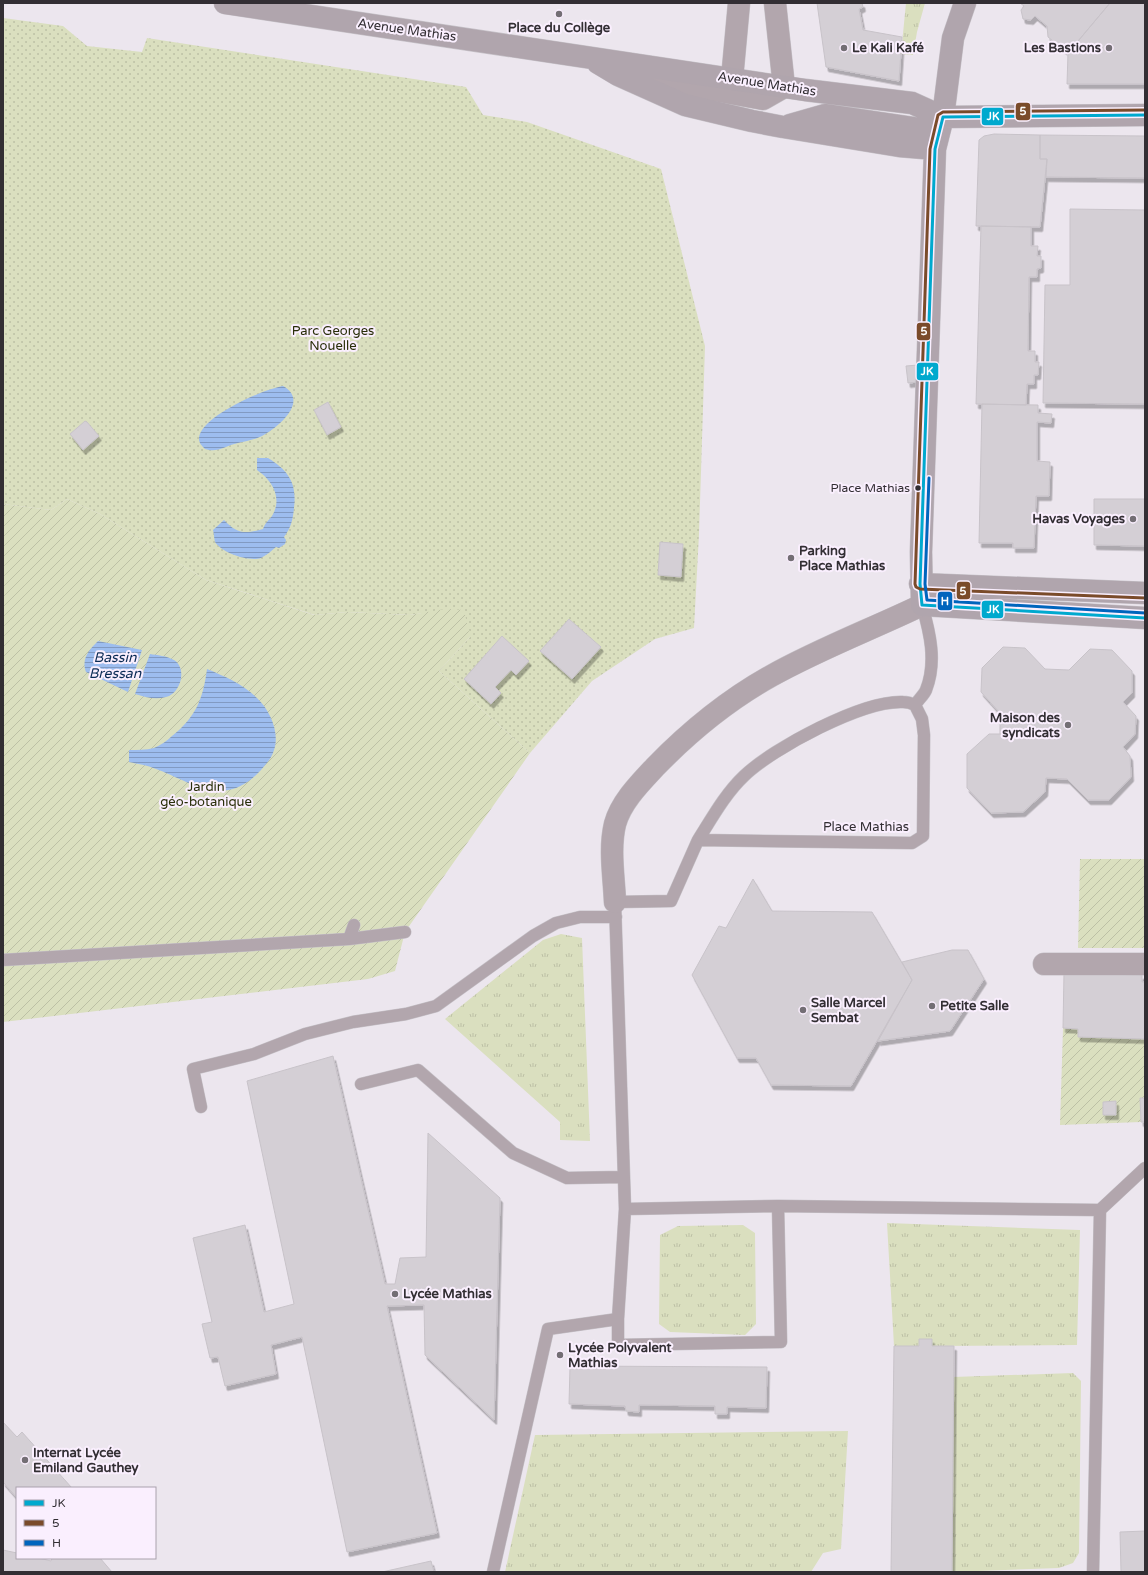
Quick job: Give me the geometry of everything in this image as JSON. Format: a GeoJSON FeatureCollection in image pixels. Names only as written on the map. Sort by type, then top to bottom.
{"type":"FeatureCollection","features":[{"type":"Feature","properties":{"kind":"street"},"geometry":{"type":"LineString","coordinates":[[732,78],[739,3]]}},
{"type":"Feature","properties":{"kind":"street"},"geometry":{"type":"LineString","coordinates":[[618,74],[763,99],[784,86],[775,3]]}},
{"type":"Feature","properties":{"kind":"street"},"geometry":{"type":"LineString","coordinates":[[922,605],[920,584],[935,149],[943,117],[953,38],[965,3]]}},
{"type":"Feature","properties":{"kind":"street","name":"Avenue Mathias"},"geometry":{"type":"LineString","coordinates":[[238,4],[805,90],[912,103],[943,117],[1145,114]]}},
{"type":"Feature","properties":{"kind":"street","name":"Avenue Mathias"},"geometry":{"type":"LineString","coordinates":[[589,57],[618,74],[685,105],[783,127],[899,146],[935,149]]}},
{"type":"Feature","properties":{"kind":"street"},"geometry":{"type":"LineString","coordinates":[[752,121],[768,106],[785,97],[805,90]]}},
{"type":"Feature","properties":{"kind":"street","name":"Avenue Mathias"},"geometry":{"type":"LineString","coordinates":[[783,127],[825,115],[926,130],[943,117]]}},
{"type":"Feature","properties":{"kind":"street"},"geometry":{"type":"LineString","coordinates":[[920,584],[1145,593]]}},
{"type":"Feature","properties":{"kind":"street"},"geometry":{"type":"LineString","coordinates":[[615,910],[613,842],[616,823],[625,804],[641,782],[671,751],[734,699],[771,676],[922,605],[1145,618]]}},
{"type":"Feature","properties":{"kind":"street"},"geometry":{"type":"LineString","coordinates":[[1044,964],[1145,964]]}},
{"type":"Feature","properties":{"kind":"lane"},"geometry":{"type":"LineString","coordinates":[[201,1106],[193,1069],[254,1054],[305,1034],[353,1022],[406,1014],[436,1006],[533,936],[556,923],[615,910],[671,901],[698,840],[722,801],[744,775],[773,754],[805,735],[834,721],[886,703],[904,702],[915,705],[925,691],[932,667],[930,634],[922,605]]}},
{"type":"Feature","properties":{"kind":"lane","name":"Place Mathias"},"geometry":{"type":"LineString","coordinates":[[698,840],[912,843],[923,836],[924,735],[922,719],[915,705]]}},
{"type":"Feature","properties":{"kind":"lane"},"geometry":{"type":"LineString","coordinates":[[615,910],[624,1209],[618,1345],[781,1342],[778,1206]]}},
{"type":"Feature","properties":{"kind":"lane"},"geometry":{"type":"LineString","coordinates":[[349,939],[354,924]]}},
{"type":"Feature","properties":{"kind":"lane"},"geometry":{"type":"LineString","coordinates":[[3,960],[349,939],[405,932]]}},
{"type":"Feature","properties":{"kind":"lane"},"geometry":{"type":"LineString","coordinates":[[361,1084],[418,1070],[513,1153],[567,1178],[623,1177]]}},
{"type":"Feature","properties":{"kind":"lane"},"geometry":{"type":"LineString","coordinates":[[624,1209],[778,1206],[1100,1210],[1145,1168]]}},
{"type":"Feature","properties":{"kind":"lane"},"geometry":{"type":"LineString","coordinates":[[1093,1572],[1100,1210]]}},
{"type":"Feature","properties":{"kind":"lane"},"geometry":{"type":"LineString","coordinates":[[493,1572],[548,1329],[618,1319]]}},
{"type":"Feature","properties":{"kind":"green space"},"geometry":{"type":"Polygon","coordinates":[[[906,3],[925,3],[917,32],[913,55],[901,54],[906,3]]]}},
{"type":"Feature","properties":{"kind":"green space","name":"Parc Georges Nouelle"},"geometry":{"type":"Polygon","coordinates":[[[3,18],[63,26],[87,46],[142,52],[147,38],[466,87],[483,115],[527,122],[661,169],[705,346],[699,534],[694,628],[655,639],[592,681],[530,753],[439,671],[470,637],[423,613],[410,615],[347,612],[315,615],[206,580],[100,514],[67,499],[51,510],[3,504],[3,18]]]}},
{"type":"Feature","properties":{"kind":"green space","name":"Jardin géo-botanique"},"geometry":{"type":"Polygon","coordinates":[[[67,499],[100,514],[206,580],[314,615],[347,612],[410,615],[445,609],[464,610],[470,637],[439,671],[530,753],[405,932],[395,971],[368,979],[3,1022],[3,504],[51,510],[67,499]]]}},
{"type":"Feature","properties":{"kind":"green space"},"geometry":{"type":"Polygon","coordinates":[[[1080,859],[1145,859],[1145,948],[1078,948],[1080,859]]]}},
{"type":"Feature","properties":{"kind":"green space"},"geometry":{"type":"Polygon","coordinates":[[[561,934],[582,938],[590,1141],[560,1140],[560,1122],[445,1019],[543,940],[561,934]]]}},
{"type":"Feature","properties":{"kind":"green space"},"geometry":{"type":"Polygon","coordinates":[[[1063,1028],[1145,1039],[1145,1098],[1140,1098],[1141,1122],[1060,1125],[1063,1028]]]}},
{"type":"Feature","properties":{"kind":"green space"},"geometry":{"type":"Polygon","coordinates":[[[887,1223],[1080,1230],[1077,1345],[932,1346],[932,1339],[919,1339],[919,1346],[894,1346],[887,1223]]]}},
{"type":"Feature","properties":{"kind":"green space"},"geometry":{"type":"Polygon","coordinates":[[[743,1225],[755,1233],[756,1324],[745,1335],[670,1332],[659,1324],[660,1235],[678,1226],[743,1225]]]}},
{"type":"Feature","properties":{"kind":"green space"},"geometry":{"type":"Polygon","coordinates":[[[1073,1373],[1081,1381],[1079,1553],[1073,1563],[1059,1568],[952,1572],[953,1377],[1073,1373]]]}},
{"type":"Feature","properties":{"kind":"green space"},"geometry":{"type":"Polygon","coordinates":[[[848,1431],[841,1549],[823,1553],[811,1572],[505,1572],[535,1435],[848,1431]]]}},
{"type":"Feature","properties":{"kind":"water"},"geometry":{"type":"Polygon","coordinates":[[[283,386],[291,392],[293,399],[292,406],[289,414],[283,421],[269,432],[262,436],[218,450],[205,449],[201,444],[199,439],[202,431],[209,422],[221,413],[248,398],[283,386]]]}},
{"type":"Feature","properties":{"kind":"water"},"geometry":{"type":"Polygon","coordinates":[[[257,458],[268,458],[286,473],[293,485],[295,499],[291,523],[284,537],[286,540],[285,544],[279,548],[276,547],[261,558],[250,559],[236,556],[223,550],[215,542],[213,530],[224,520],[233,528],[242,532],[257,531],[263,529],[272,516],[275,509],[276,496],[271,484],[257,470],[257,458]]]}},
{"type":"Feature","properties":{"kind":"water","name":"Bassin Bressan"},"geometry":{"type":"Polygon","coordinates":[[[98,641],[142,650],[128,692],[86,672],[84,663],[85,659],[89,651],[98,641]]]}},
{"type":"Feature","properties":{"kind":"water","name":"Bassin Bressan"},"geometry":{"type":"Polygon","coordinates":[[[150,654],[174,660],[181,669],[180,681],[175,691],[171,695],[162,698],[154,698],[135,694],[150,654]]]}},
{"type":"Feature","properties":{"kind":"water"},"geometry":{"type":"Polygon","coordinates":[[[207,669],[233,681],[252,693],[262,703],[270,715],[276,736],[276,743],[273,753],[269,761],[261,770],[248,782],[233,789],[222,791],[206,789],[153,768],[129,762],[129,750],[157,747],[168,740],[187,722],[197,707],[203,689],[207,669]]]}},
{"type":"Feature","properties":{"kind":"building"},"geometry":{"type":"Polygon","coordinates":[[[817,3],[862,3],[863,7],[859,9],[863,30],[902,37],[899,81],[826,67],[817,3]]]}},
{"type":"Feature","properties":{"kind":"building"},"geometry":{"type":"Polygon","coordinates":[[[1020,3],[1110,3],[1068,53],[1048,37],[1047,26],[1035,16],[1031,20],[1023,19],[1021,10],[1024,6],[1020,3]]]}},
{"type":"Feature","properties":{"kind":"building","name":"Les Bastions"},"geometry":{"type":"Polygon","coordinates":[[[1110,3],[1145,3],[1145,84],[1067,84],[1068,53],[1110,3]]]}},
{"type":"Feature","properties":{"kind":"building"},"geometry":{"type":"Polygon","coordinates":[[[994,134],[1040,135],[1040,159],[1047,159],[1040,227],[976,226],[979,140],[984,136],[994,134]]]}},
{"type":"Feature","properties":{"kind":"building"},"geometry":{"type":"Polygon","coordinates":[[[1040,135],[1145,136],[1145,178],[1046,177],[1047,159],[1040,159],[1040,135]]]}},
{"type":"Feature","properties":{"kind":"building"},"geometry":{"type":"Polygon","coordinates":[[[1070,209],[1145,210],[1145,404],[1043,403],[1045,285],[1070,285],[1070,209]]]}},
{"type":"Feature","properties":{"kind":"building"},"geometry":{"type":"Polygon","coordinates":[[[981,226],[1031,227],[1031,246],[1038,246],[1037,256],[1041,256],[1041,268],[1037,269],[1037,277],[1029,277],[1028,351],[1035,351],[1035,362],[1039,362],[1038,375],[1034,375],[1034,384],[1027,384],[1026,405],[976,404],[981,226]]]}},
{"type":"Feature","properties":{"kind":"building"},"geometry":{"type":"Polygon","coordinates":[[[918,365],[919,382],[908,383],[906,366],[918,365]]]}},
{"type":"Feature","properties":{"kind":"building"},"geometry":{"type":"Polygon","coordinates":[[[328,402],[341,427],[327,435],[314,410],[328,402]]]}},
{"type":"Feature","properties":{"kind":"building"},"geometry":{"type":"Polygon","coordinates":[[[982,404],[1038,405],[1038,413],[1052,414],[1051,423],[1037,422],[1037,461],[1050,462],[1049,496],[1036,496],[1034,548],[1013,548],[1013,543],[979,543],[982,404]]]}},
{"type":"Feature","properties":{"kind":"building"},"geometry":{"type":"Polygon","coordinates":[[[85,421],[99,436],[83,450],[70,434],[85,421]]]}},
{"type":"Feature","properties":{"kind":"building"},"geometry":{"type":"Polygon","coordinates":[[[1094,499],[1145,499],[1145,546],[1094,545],[1094,499]]]}},
{"type":"Feature","properties":{"kind":"building"},"geometry":{"type":"Polygon","coordinates":[[[660,542],[683,544],[681,577],[658,575],[660,542]]]}},
{"type":"Feature","properties":{"kind":"building"},"geometry":{"type":"Polygon","coordinates":[[[569,619],[601,647],[572,679],[540,651],[569,619]]]}},
{"type":"Feature","properties":{"kind":"building"},"geometry":{"type":"Polygon","coordinates":[[[502,636],[529,661],[516,675],[511,670],[495,687],[501,693],[491,704],[464,679],[502,636]]]}},
{"type":"Feature","properties":{"kind":"building","name":"Maison des syndicats"},"geometry":{"type":"Polygon","coordinates":[[[1003,647],[1025,648],[1045,669],[1069,670],[1090,649],[1112,650],[1132,671],[1132,693],[1123,702],[1136,716],[1135,734],[1123,747],[1130,756],[1131,777],[1109,800],[1088,800],[1067,779],[1046,778],[1045,792],[1023,812],[991,813],[967,788],[967,754],[989,734],[1000,734],[1000,713],[981,692],[982,668],[1003,647]]]}},
{"type":"Feature","properties":{"kind":"building","name":"Salle Marcel Sembat"},"geometry":{"type":"Polygon","coordinates":[[[753,879],[772,911],[872,912],[912,980],[851,1086],[771,1085],[756,1058],[737,1058],[692,975],[719,926],[726,928],[753,879]]]}},
{"type":"Feature","properties":{"kind":"building","name":"Petite Salle"},"geometry":{"type":"Polygon","coordinates":[[[952,950],[968,950],[984,979],[950,1031],[878,1041],[912,980],[902,962],[952,950]]]}},
{"type":"Feature","properties":{"kind":"building"},"geometry":{"type":"Polygon","coordinates":[[[1064,973],[1142,975],[1142,982],[1145,982],[1145,1039],[1078,1037],[1078,1029],[1063,1028],[1064,973]]]}},
{"type":"Feature","properties":{"kind":"building","name":"Lycée Mathias"},"geometry":{"type":"Polygon","coordinates":[[[333,1056],[385,1284],[395,1284],[400,1258],[426,1257],[428,1133],[500,1198],[494,1420],[425,1355],[424,1305],[387,1306],[437,1533],[347,1552],[302,1337],[271,1345],[276,1374],[225,1386],[218,1357],[210,1358],[202,1324],[212,1322],[193,1238],[245,1225],[264,1312],[294,1304],[247,1081],[333,1056]]]}},
{"type":"Feature","properties":{"kind":"building"},"geometry":{"type":"Polygon","coordinates":[[[1140,1098],[1145,1098],[1145,1122],[1141,1122],[1140,1098]]]}},
{"type":"Feature","properties":{"kind":"building"},"geometry":{"type":"Polygon","coordinates":[[[1116,1101],[1116,1115],[1103,1115],[1103,1102],[1116,1101]]]}},
{"type":"Feature","properties":{"kind":"building"},"geometry":{"type":"Polygon","coordinates":[[[919,1339],[932,1339],[932,1346],[954,1346],[952,1572],[891,1572],[894,1346],[919,1346],[919,1339]]]}},
{"type":"Feature","properties":{"kind":"building"},"geometry":{"type":"Polygon","coordinates":[[[570,1366],[767,1367],[766,1408],[727,1407],[727,1414],[715,1414],[715,1406],[639,1405],[639,1412],[626,1411],[625,1406],[569,1404],[570,1366]]]}},
{"type":"Feature","properties":{"kind":"building","name":"Internat Lycée Emiland Gauthey"},"geometry":{"type":"Polygon","coordinates":[[[3,1422],[17,1437],[22,1432],[71,1487],[16,1487],[16,1497],[3,1482],[3,1422]]]}},
{"type":"Feature","properties":{"kind":"building"},"geometry":{"type":"Polygon","coordinates":[[[1145,1531],[1145,1572],[1121,1572],[1120,1532],[1145,1531]]]}},
{"type":"Feature","properties":{"kind":"building"},"geometry":{"type":"Polygon","coordinates":[[[3,1550],[16,1553],[16,1559],[43,1559],[51,1561],[52,1559],[101,1559],[112,1572],[3,1572],[3,1550]]]}},
{"type":"Feature","properties":{"kind":"building"},"geometry":{"type":"Polygon","coordinates":[[[431,1561],[434,1572],[382,1572],[431,1561]]]}},
{"type":"Feature","properties":{"kind":"transit line","name":"5"},"geometry":{"type":"LineString","coordinates":[[1145,110],[943,112],[938,115],[930,149],[915,584],[916,587],[920,589],[1145,598]]}},
{"type":"Feature","properties":{"kind":"transit line","name":"JK"},"geometry":{"type":"LineString","coordinates":[[1145,115],[943,117],[935,149],[920,584],[922,605],[1145,618]]}},
{"type":"Feature","properties":{"kind":"transit line","name":"H"},"geometry":{"type":"LineString","coordinates":[[929,478],[925,584],[927,600],[1145,613]]}},
{"type":"Feature","properties":{"kind":"place","name":"Place du Collège"},"geometry":{"type":"Point","coordinates":[559,14]}},
{"type":"Feature","properties":{"kind":"place","name":"Le Kali Kafé"},"geometry":{"type":"Point","coordinates":[844,48]}},
{"type":"Feature","properties":{"kind":"place","name":"Les Bastions"},"geometry":{"type":"Point","coordinates":[1109,48]}},
{"type":"Feature","properties":{"kind":"place","name":"Place Mathias"},"geometry":{"type":"Point","coordinates":[918,488]}},
{"type":"Feature","properties":{"kind":"place","name":"Havas Voyages"},"geometry":{"type":"Point","coordinates":[1133,519]}},
{"type":"Feature","properties":{"kind":"place","name":"Parking Place Mathias"},"geometry":{"type":"Point","coordinates":[791,558]}},
{"type":"Feature","properties":{"kind":"place","name":"Maison des syndicats"},"geometry":{"type":"Point","coordinates":[1068,725]}},
{"type":"Feature","properties":{"kind":"place","name":"Petite Salle"},"geometry":{"type":"Point","coordinates":[932,1006]}},
{"type":"Feature","properties":{"kind":"place","name":"Salle Marcel Sembat"},"geometry":{"type":"Point","coordinates":[803,1010]}},
{"type":"Feature","properties":{"kind":"place","name":"Lycée Mathias"},"geometry":{"type":"Point","coordinates":[395,1294]}},
{"type":"Feature","properties":{"kind":"place","name":"Lycée Polyvalent Mathias"},"geometry":{"type":"Point","coordinates":[560,1355]}},
{"type":"Feature","properties":{"kind":"place","name":"Internat Lycée Emiland Gauthey"},"geometry":{"type":"Point","coordinates":[25,1460]}}]}
